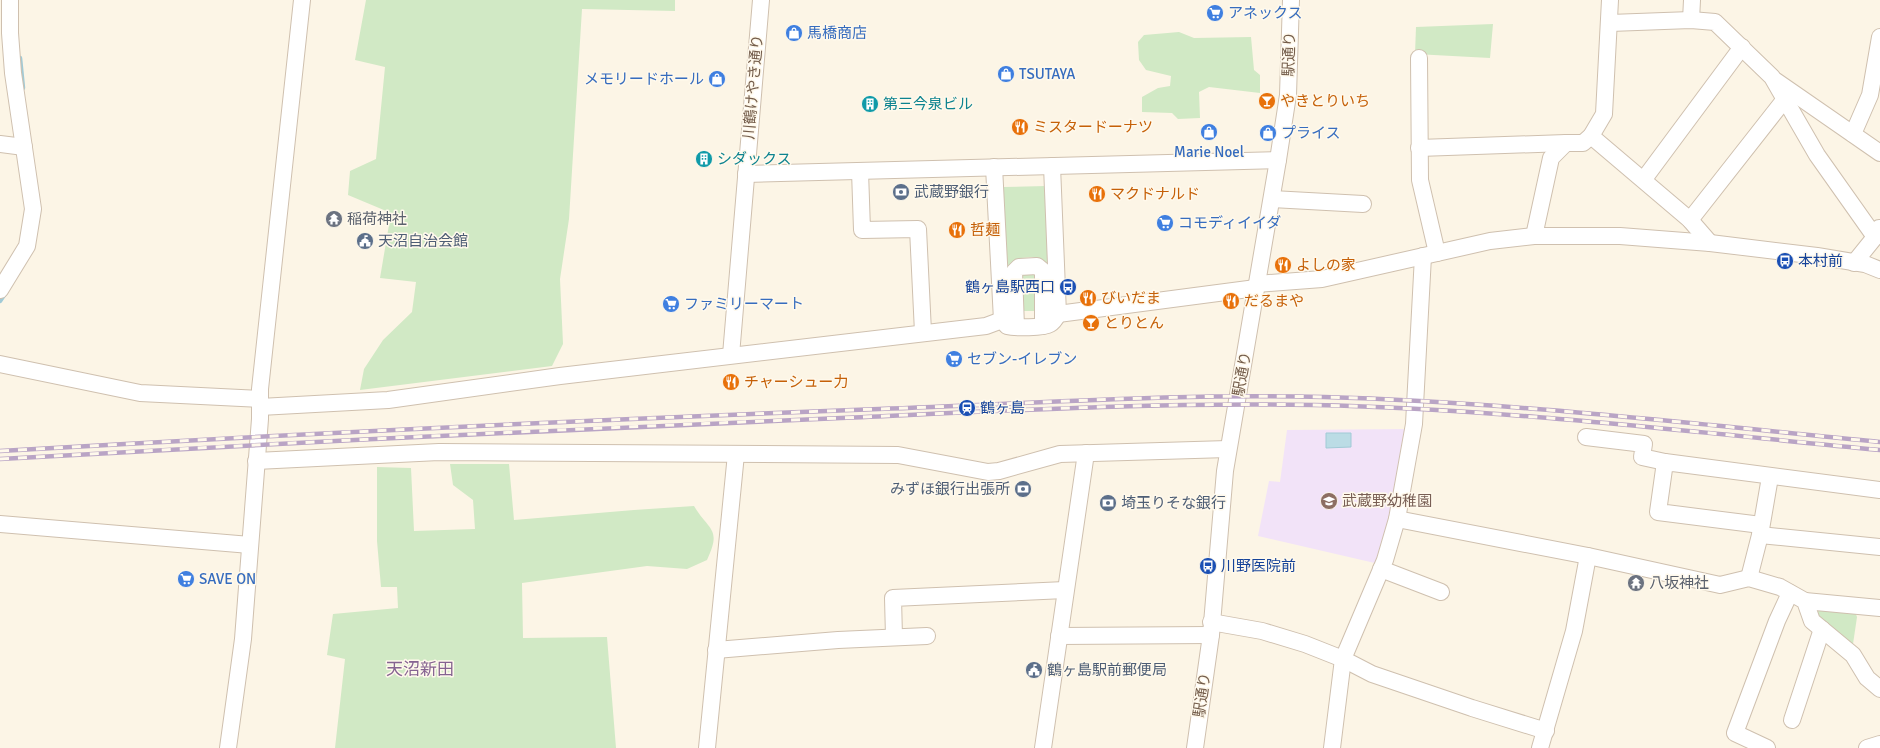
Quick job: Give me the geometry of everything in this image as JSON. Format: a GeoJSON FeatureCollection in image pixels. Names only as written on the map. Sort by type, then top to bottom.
{"type":"FeatureCollection","features":[{"type":"Feature","properties":{"kind":"street"},"geometry":{"type":"LineString","coordinates":[[0,290],[27,246],[33,209],[13,73],[10,34],[10,0]]}},
{"type":"Feature","properties":{"kind":"street"},"geometry":{"type":"LineString","coordinates":[[228,748],[243,639],[263,358],[302,0]]}},
{"type":"Feature","properties":{"kind":"street","name":"川鶴けやき通り"},"geometry":{"type":"LineString","coordinates":[[731,355],[761,0]]}},
{"type":"Feature","properties":{"kind":"street","name":"駅通り"},"geometry":{"type":"LineString","coordinates":[[1194,748],[1211,628],[1228,448],[1272,199],[1288,94],[1291,0]]}},
{"type":"Feature","properties":{"kind":"street"},"geometry":{"type":"LineString","coordinates":[[1419,148],[1583,143],[1591,136],[1604,114],[1610,23],[1610,0]]}},
{"type":"Feature","properties":{"kind":"street"},"geometry":{"type":"LineString","coordinates":[[1692,0],[1692,20]]}},
{"type":"Feature","properties":{"kind":"street"},"geometry":{"type":"LineString","coordinates":[[1610,23],[1692,20],[1715,22],[1772,77],[1880,153]]}},
{"type":"Feature","properties":{"kind":"street"},"geometry":{"type":"LineString","coordinates":[[1853,134],[1870,95],[1880,37]]}},
{"type":"Feature","properties":{"kind":"street"},"geometry":{"type":"LineString","coordinates":[[1644,179],[1742,47]]}},
{"type":"Feature","properties":{"kind":"street"},"geometry":{"type":"LineString","coordinates":[[1332,748],[1343,659],[1381,569],[1397,519],[1414,424],[1430,255],[1420,180],[1419,58]]}},
{"type":"Feature","properties":{"kind":"street"},"geometry":{"type":"LineString","coordinates":[[1772,77],[1817,155],[1878,232],[1854,263]]}},
{"type":"Feature","properties":{"kind":"street"},"geometry":{"type":"LineString","coordinates":[[1690,220],[1785,99]]}},
{"type":"Feature","properties":{"kind":"street"},"geometry":{"type":"LineString","coordinates":[[1591,136],[1644,179],[1690,220],[1710,243]]}},
{"type":"Feature","properties":{"kind":"street"},"geometry":{"type":"LineString","coordinates":[[0,144],[24,147]]}},
{"type":"Feature","properties":{"kind":"street"},"geometry":{"type":"LineString","coordinates":[[1534,236],[1551,158],[1566,144]]}},
{"type":"Feature","properties":{"kind":"street"},"geometry":{"type":"LineString","coordinates":[[746,174],[1278,160]]}},
{"type":"Feature","properties":{"kind":"street"},"geometry":{"type":"LineString","coordinates":[[994,167],[1002,320],[1007,326],[1016,327],[1043,326],[1052,323],[1058,314],[1052,166]]}},
{"type":"Feature","properties":{"kind":"street"},"geometry":{"type":"LineString","coordinates":[[860,171],[862,230],[918,229],[923,332]]}},
{"type":"Feature","properties":{"kind":"street"},"geometry":{"type":"LineString","coordinates":[[1272,199],[1363,204]]}},
{"type":"Feature","properties":{"kind":"street"},"geometry":{"type":"LineString","coordinates":[[1058,314],[1257,286],[1322,279],[1490,241],[1534,236],[1620,236],[1710,243],[1854,263],[1880,270]]}},
{"type":"Feature","properties":{"kind":"street"},"geometry":{"type":"LineString","coordinates":[[1016,327],[1014,272],[1019,267],[1037,266],[1043,271],[1043,326]]}},
{"type":"Feature","properties":{"kind":"street"},"geometry":{"type":"LineString","coordinates":[[0,364],[140,393],[260,403],[388,400],[552,377],[923,332],[986,326],[1002,320]]}},
{"type":"Feature","properties":{"kind":"street"},"geometry":{"type":"LineString","coordinates":[[1586,437],[1644,444],[1642,457],[1664,462],[1770,477],[1880,490]]}},
{"type":"Feature","properties":{"kind":"street"},"geometry":{"type":"LineString","coordinates":[[256,461],[439,452],[898,455],[988,472],[999,471],[1060,454],[1228,448]]}},
{"type":"Feature","properties":{"kind":"street"},"geometry":{"type":"LineString","coordinates":[[1042,748],[1086,453]]}},
{"type":"Feature","properties":{"kind":"street"},"geometry":{"type":"LineString","coordinates":[[707,748],[736,454]]}},
{"type":"Feature","properties":{"kind":"street"},"geometry":{"type":"LineString","coordinates":[[1664,462],[1658,512],[1760,530],[1880,547]]}},
{"type":"Feature","properties":{"kind":"street"},"geometry":{"type":"LineString","coordinates":[[1749,578],[1770,477]]}},
{"type":"Feature","properties":{"kind":"street"},"geometry":{"type":"LineString","coordinates":[[1397,519],[1588,556],[1720,586],[1749,578],[1780,587],[1805,601],[1880,608]]}},
{"type":"Feature","properties":{"kind":"street"},"geometry":{"type":"LineString","coordinates":[[0,524],[250,545]]}},
{"type":"Feature","properties":{"kind":"street"},"geometry":{"type":"LineString","coordinates":[[1540,748],[1574,631],[1588,556]]}},
{"type":"Feature","properties":{"kind":"street"},"geometry":{"type":"LineString","coordinates":[[1381,569],[1442,592]]}},
{"type":"Feature","properties":{"kind":"street"},"geometry":{"type":"LineString","coordinates":[[894,637],[893,598],[1065,590]]}},
{"type":"Feature","properties":{"kind":"street"},"geometry":{"type":"LineString","coordinates":[[1768,748],[1735,733],[1777,621],[1790,593]]}},
{"type":"Feature","properties":{"kind":"street"},"geometry":{"type":"LineString","coordinates":[[1805,601],[1812,621],[1853,655],[1867,678],[1880,689]]}},
{"type":"Feature","properties":{"kind":"street"},"geometry":{"type":"LineString","coordinates":[[1059,636],[1211,628],[1262,631],[1305,644],[1343,659],[1372,674],[1546,731]]}},
{"type":"Feature","properties":{"kind":"street"},"geometry":{"type":"LineString","coordinates":[[1792,720],[1822,629]]}},
{"type":"Feature","properties":{"kind":"street"},"geometry":{"type":"LineString","coordinates":[[716,650],[838,640],[927,636]]}},
{"type":"Feature","properties":{"kind":"street"},"geometry":{"type":"LineString","coordinates":[[1867,748],[1880,744]]}},
{"type":"Feature","properties":{"kind":"shaded area","name":"武蔵野幼稚園"},"geometry":{"type":"Polygon","coordinates":[[[1408,429],[1379,564],[1258,536],[1269,481],[1280,482],[1287,430],[1408,429]]]}},
{"type":"Feature","properties":{"kind":"green space"},"geometry":{"type":"Polygon","coordinates":[[[366,0],[675,0],[675,11],[582,9],[569,219],[560,279],[563,344],[552,366],[360,390],[364,369],[383,340],[412,312],[416,282],[380,278],[391,213],[348,195],[350,171],[376,159],[385,67],[355,60],[366,0]]]}},
{"type":"Feature","properties":{"kind":"green space"},"geometry":{"type":"Polygon","coordinates":[[[1493,24],[1490,58],[1415,54],[1416,27],[1493,24]]]}},
{"type":"Feature","properties":{"kind":"green space"},"geometry":{"type":"Polygon","coordinates":[[[1179,32],[1194,38],[1251,37],[1254,70],[1260,75],[1260,93],[1209,87],[1199,92],[1200,118],[1178,119],[1172,113],[1142,112],[1142,97],[1158,88],[1170,86],[1171,76],[1146,70],[1139,60],[1138,42],[1144,35],[1179,32]]]}},
{"type":"Feature","properties":{"kind":"green space"},"geometry":{"type":"Polygon","coordinates":[[[1046,186],[1049,268],[1040,259],[1032,257],[1021,258],[1012,262],[1008,271],[1003,187],[1046,186]]]}},
{"type":"Feature","properties":{"kind":"green space"},"geometry":{"type":"Polygon","coordinates":[[[1020,272],[1033,272],[1035,276],[1038,297],[1034,311],[1021,311],[1020,272]]]}},
{"type":"Feature","properties":{"kind":"green space"},"geometry":{"type":"Polygon","coordinates":[[[450,464],[509,464],[514,520],[694,506],[712,530],[713,542],[707,560],[687,569],[647,566],[522,583],[523,638],[607,637],[616,748],[335,748],[345,659],[327,655],[333,614],[398,608],[397,587],[381,587],[377,541],[377,467],[411,468],[414,531],[475,529],[473,500],[453,485],[450,464]]]}},
{"type":"Feature","properties":{"kind":"green space"},"geometry":{"type":"Polygon","coordinates":[[[1812,605],[1854,609],[1857,617],[1853,644],[1848,646],[1826,628],[1812,605]]]}},
{"type":"Feature","properties":{"kind":"water"},"geometry":{"type":"Polygon","coordinates":[[[1326,433],[1351,433],[1351,447],[1326,448],[1326,433]]]}},
{"type":"Feature","properties":{"kind":"waterway"},"geometry":{"type":"LineString","coordinates":[[20,58],[23,88]]}},
{"type":"Feature","properties":{"kind":"waterway"},"geometry":{"type":"LineString","coordinates":[[0,301],[6,292]]}},
{"type":"Feature","properties":{"kind":"railway"},"geometry":{"type":"LineString","coordinates":[[0,451],[330,433],[659,418],[1212,396],[1324,397],[1463,404],[1672,421],[1880,442]]}},
{"type":"Feature","properties":{"kind":"railway"},"geometry":{"type":"LineString","coordinates":[[0,459],[631,427],[1078,408],[1255,404],[1385,407],[1527,416],[1880,450]]}},
{"type":"Feature","properties":{"kind":"place","name":"アネックス"},"geometry":{"type":"Point","coordinates":[1215,13]}},
{"type":"Feature","properties":{"kind":"place","name":"馬橋商店"},"geometry":{"type":"Point","coordinates":[794,33]}},
{"type":"Feature","properties":{"kind":"place","name":"TSUTAYA"},"geometry":{"type":"Point","coordinates":[1006,74]}},
{"type":"Feature","properties":{"kind":"place","name":"メモリードホール"},"geometry":{"type":"Point","coordinates":[717,79]}},
{"type":"Feature","properties":{"kind":"place","name":"やきとりいち"},"geometry":{"type":"Point","coordinates":[1267,101]}},
{"type":"Feature","properties":{"kind":"place","name":"第三今泉ビル"},"geometry":{"type":"Point","coordinates":[870,104]}},
{"type":"Feature","properties":{"kind":"place","name":"ミスタードーナツ"},"geometry":{"type":"Point","coordinates":[1020,127]}},
{"type":"Feature","properties":{"kind":"place","name":"Marie Noel"},"geometry":{"type":"Point","coordinates":[1209,132]}},
{"type":"Feature","properties":{"kind":"place","name":"プライス"},"geometry":{"type":"Point","coordinates":[1268,133]}},
{"type":"Feature","properties":{"kind":"place","name":"シダックス"},"geometry":{"type":"Point","coordinates":[704,159]}},
{"type":"Feature","properties":{"kind":"place","name":"武蔵野銀行"},"geometry":{"type":"Point","coordinates":[901,192]}},
{"type":"Feature","properties":{"kind":"place","name":"マクドナルド"},"geometry":{"type":"Point","coordinates":[1097,194]}},
{"type":"Feature","properties":{"kind":"place","name":"稲荷神社"},"geometry":{"type":"Point","coordinates":[334,219]}},
{"type":"Feature","properties":{"kind":"place","name":"コモディイイダ"},"geometry":{"type":"Point","coordinates":[1165,223]}},
{"type":"Feature","properties":{"kind":"place","name":"哲麺"},"geometry":{"type":"Point","coordinates":[957,230]}},
{"type":"Feature","properties":{"kind":"place","name":"天沼自治会館"},"geometry":{"type":"Point","coordinates":[365,241]}},
{"type":"Feature","properties":{"kind":"place","name":"本村前"},"geometry":{"type":"Point","coordinates":[1785,261]}},
{"type":"Feature","properties":{"kind":"place","name":"よしの家"},"geometry":{"type":"Point","coordinates":[1283,265]}},
{"type":"Feature","properties":{"kind":"place","name":"鶴ヶ島駅西口"},"geometry":{"type":"Point","coordinates":[1068,287]}},
{"type":"Feature","properties":{"kind":"place","name":"びいだま"},"geometry":{"type":"Point","coordinates":[1088,298]}},
{"type":"Feature","properties":{"kind":"place","name":"だるまや"},"geometry":{"type":"Point","coordinates":[1231,301]}},
{"type":"Feature","properties":{"kind":"place","name":"ファミリーマート"},"geometry":{"type":"Point","coordinates":[671,304]}},
{"type":"Feature","properties":{"kind":"place","name":"とりとん"},"geometry":{"type":"Point","coordinates":[1091,323]}},
{"type":"Feature","properties":{"kind":"place","name":"セブン-イレブン"},"geometry":{"type":"Point","coordinates":[954,359]}},
{"type":"Feature","properties":{"kind":"place","name":"チャーシュー力"},"geometry":{"type":"Point","coordinates":[731,382]}},
{"type":"Feature","properties":{"kind":"place","name":"鶴ヶ島"},"geometry":{"type":"Point","coordinates":[967,408]}},
{"type":"Feature","properties":{"kind":"place","name":"みずほ銀行出張所"},"geometry":{"type":"Point","coordinates":[1023,489]}},
{"type":"Feature","properties":{"kind":"place","name":"武蔵野幼稚園"},"geometry":{"type":"Point","coordinates":[1329,501]}},
{"type":"Feature","properties":{"kind":"place","name":"埼玉りそな銀行"},"geometry":{"type":"Point","coordinates":[1108,503]}},
{"type":"Feature","properties":{"kind":"place","name":"川野医院前"},"geometry":{"type":"Point","coordinates":[1208,566]}},
{"type":"Feature","properties":{"kind":"place","name":"SAVE ON"},"geometry":{"type":"Point","coordinates":[186,579]}},
{"type":"Feature","properties":{"kind":"place","name":"八坂神社"},"geometry":{"type":"Point","coordinates":[1636,583]}},
{"type":"Feature","properties":{"kind":"place","name":"鶴ヶ島駅前郵便局"},"geometry":{"type":"Point","coordinates":[1034,670]}},
{"type":"Feature","properties":{"kind":"district","name":"天沼新田"},"geometry":{"type":"Point","coordinates":[420,669]}}]}
